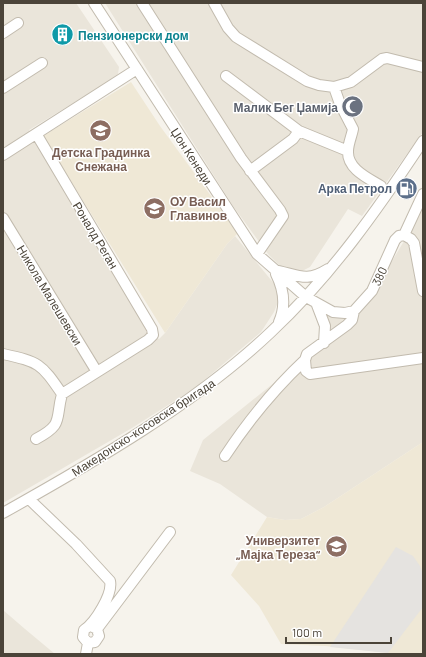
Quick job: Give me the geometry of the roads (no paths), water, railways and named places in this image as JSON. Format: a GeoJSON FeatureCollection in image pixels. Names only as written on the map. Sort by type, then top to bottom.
{"type":"FeatureCollection","features":[{"type":"Feature","properties":{"kind":"street","name":"Џон Кенеди"},"geometry":{"type":"LineString","coordinates":[[94,3],[137,68],[188,150],[257,254],[306,297]]}},
{"type":"Feature","properties":{"kind":"street"},"geometry":{"type":"LineString","coordinates":[[142,3],[250,171],[275,201],[283,216],[257,254]]}},
{"type":"Feature","properties":{"kind":"street"},"geometry":{"type":"LineString","coordinates":[[214,3],[228,28],[244,43],[270,57],[307,81],[334,87],[351,82],[382,59],[386,58],[423,67]]}},
{"type":"Feature","properties":{"kind":"street"},"geometry":{"type":"LineString","coordinates":[[3,33],[18,23]]}},
{"type":"Feature","properties":{"kind":"street"},"geometry":{"type":"LineString","coordinates":[[3,88],[42,63]]}},
{"type":"Feature","properties":{"kind":"street"},"geometry":{"type":"LineString","coordinates":[[3,155],[37,135],[137,68]]}},
{"type":"Feature","properties":{"kind":"street"},"geometry":{"type":"LineString","coordinates":[[226,76],[299,131],[348,152]]}},
{"type":"Feature","properties":{"kind":"street"},"geometry":{"type":"LineString","coordinates":[[334,87],[340,104],[353,129],[348,152],[357,171],[381,186]]}},
{"type":"Feature","properties":{"kind":"street"},"geometry":{"type":"LineString","coordinates":[[250,171],[293,139],[299,131]]}},
{"type":"Feature","properties":{"kind":"street","name":"Роналд Реган"},"geometry":{"type":"LineString","coordinates":[[37,135],[152,329],[153,335],[148,340],[97,372]]}},
{"type":"Feature","properties":{"kind":"street","name":"Македонско-косовска бригада"},"geometry":{"type":"LineString","coordinates":[[3,513],[86,464],[206,388],[250,351],[306,297],[335,263],[389,191],[423,141]]}},
{"type":"Feature","properties":{"kind":"street","name":"380"},"geometry":{"type":"LineString","coordinates":[[225,456],[241,432],[272,392],[305,360],[307,354],[324,343],[352,320],[354,311],[366,299],[375,286],[395,240],[399,236],[404,235],[423,194]]}},
{"type":"Feature","properties":{"kind":"street","name":"Никола Малешевски"},"geometry":{"type":"LineString","coordinates":[[3,218],[97,372]]}},
{"type":"Feature","properties":{"kind":"street"},"geometry":{"type":"LineString","coordinates":[[404,235],[411,238],[414,243],[423,291]]}},
{"type":"Feature","properties":{"kind":"street"},"geometry":{"type":"LineString","coordinates":[[275,271],[307,278],[322,273],[335,263]]}},
{"type":"Feature","properties":{"kind":"street"},"geometry":{"type":"LineString","coordinates":[[275,271],[280,281],[284,301],[283,311],[276,327]]}},
{"type":"Feature","properties":{"kind":"street"},"geometry":{"type":"LineString","coordinates":[[306,297],[317,305],[333,312],[345,313],[354,311]]}},
{"type":"Feature","properties":{"kind":"street"},"geometry":{"type":"LineString","coordinates":[[317,305],[325,326],[324,343]]}},
{"type":"Feature","properties":{"kind":"street"},"geometry":{"type":"LineString","coordinates":[[3,354],[34,362],[40,366],[62,394]]}},
{"type":"Feature","properties":{"kind":"street"},"geometry":{"type":"LineString","coordinates":[[305,360],[306,371],[310,374],[423,358]]}},
{"type":"Feature","properties":{"kind":"street"},"geometry":{"type":"LineString","coordinates":[[36,439],[52,430],[56,425],[62,394],[97,372]]}},
{"type":"Feature","properties":{"kind":"street"},"geometry":{"type":"LineString","coordinates":[[29,499],[110,581],[112,587],[109,596],[94,628]]}},
{"type":"Feature","properties":{"kind":"street"},"geometry":{"type":"LineString","coordinates":[[86,654],[88,643],[83,637],[84,630],[94,628],[170,532]]}},
{"type":"Feature","properties":{"kind":"place","name":"Пензионерски дом"},"geometry":{"type":"Point","coordinates":[62,35]}},
{"type":"Feature","properties":{"kind":"place","name":"Малик Бег Џамија"},"geometry":{"type":"Point","coordinates":[353,107]}},
{"type":"Feature","properties":{"kind":"place","name":"Детска Градинка Снежана"},"geometry":{"type":"Point","coordinates":[101,131]}},
{"type":"Feature","properties":{"kind":"place","name":"Арка Петрол"},"geometry":{"type":"Point","coordinates":[407,188]}},
{"type":"Feature","properties":{"kind":"place","name":"ОУ Васил Главинов"},"geometry":{"type":"Point","coordinates":[154,208]}},
{"type":"Feature","properties":{"kind":"place","name":"Универзитет „Мајка Тереза“"},"geometry":{"type":"Point","coordinates":[336,547]}}]}
